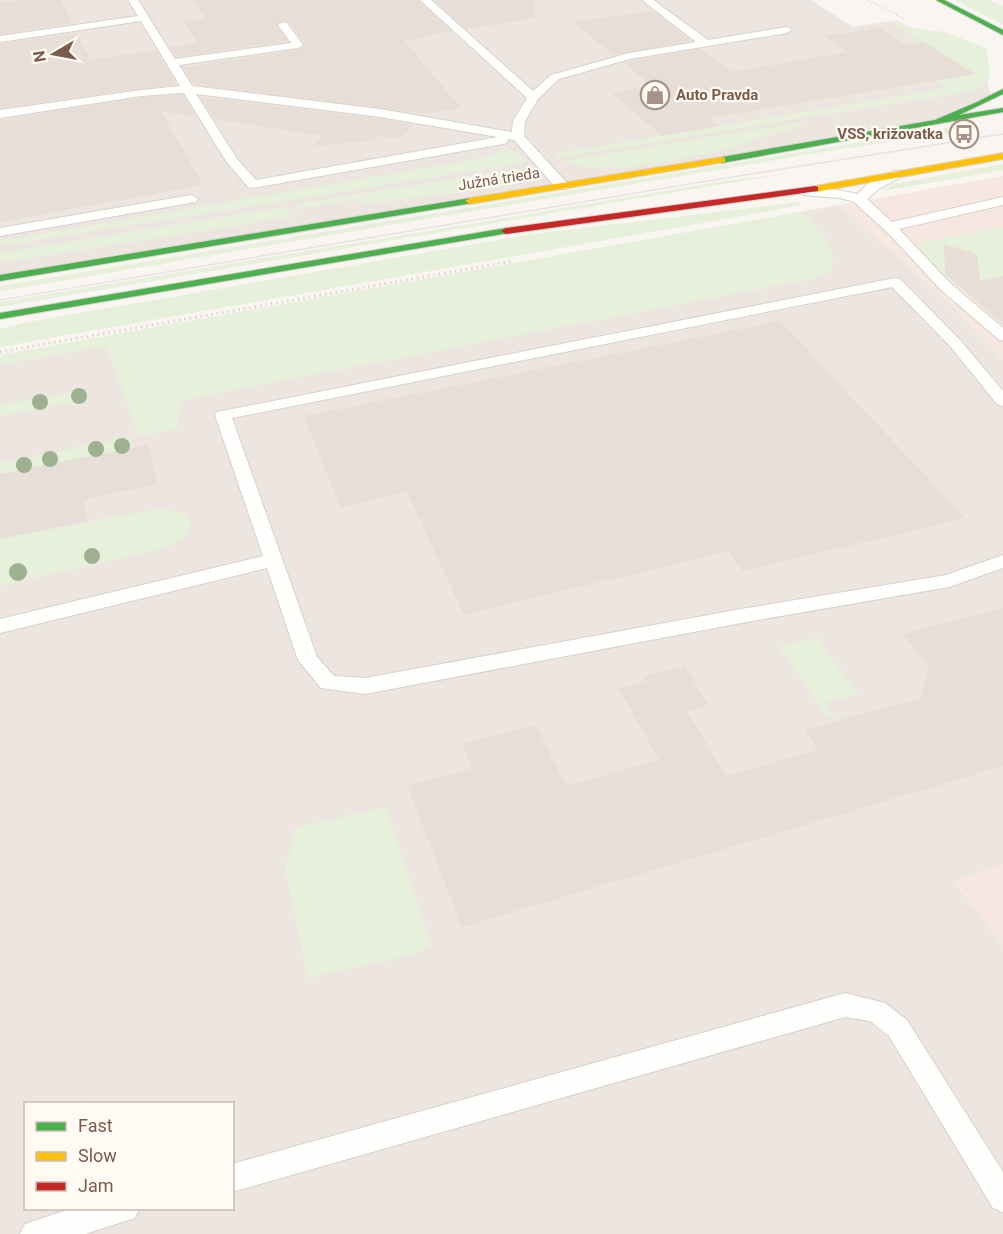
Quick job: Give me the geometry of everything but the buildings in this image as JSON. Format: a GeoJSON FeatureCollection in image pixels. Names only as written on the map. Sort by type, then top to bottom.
{"type":"FeatureCollection","features":[{"type":"Feature","properties":{"kind":"main road"},"geometry":{"type":"LineString","coordinates":[[939,0],[1003,33]]}},
{"type":"Feature","properties":{"kind":"main road"},"geometry":{"type":"LineString","coordinates":[[970,16],[1003,43]]}},
{"type":"Feature","properties":{"kind":"main road"},"geometry":{"type":"LineString","coordinates":[[938,121],[980,104],[1003,91]]}},
{"type":"Feature","properties":{"kind":"main road","name":"Južná trieda"},"geometry":{"type":"LineString","coordinates":[[0,278],[562,186],[1003,110]]}},
{"type":"Feature","properties":{"kind":"main road"},"geometry":{"type":"LineString","coordinates":[[0,316],[543,225],[801,191],[1003,156]]}},
{"type":"Feature","properties":{"kind":"lane"},"geometry":{"type":"LineString","coordinates":[[133,0],[232,161],[253,184],[518,137]]}},
{"type":"Feature","properties":{"kind":"lane"},"geometry":{"type":"LineString","coordinates":[[425,0],[533,97]]}},
{"type":"Feature","properties":{"kind":"lane"},"geometry":{"type":"LineString","coordinates":[[647,0],[705,43]]}},
{"type":"Feature","properties":{"kind":"lane"},"geometry":{"type":"LineString","coordinates":[[0,39],[143,18]]}},
{"type":"Feature","properties":{"kind":"lane"},"geometry":{"type":"LineString","coordinates":[[171,63],[298,45],[283,25]]}},
{"type":"Feature","properties":{"kind":"lane"},"geometry":{"type":"LineString","coordinates":[[518,137],[519,121],[533,97],[555,77],[629,56],[787,30]]}},
{"type":"Feature","properties":{"kind":"lane"},"geometry":{"type":"LineString","coordinates":[[0,114],[141,93],[186,89],[380,113],[518,137],[562,186]]}},
{"type":"Feature","properties":{"kind":"lane"},"geometry":{"type":"LineString","coordinates":[[859,199],[874,186],[895,175]]}},
{"type":"Feature","properties":{"kind":"lane"},"geometry":{"type":"LineString","coordinates":[[801,191],[841,194],[859,199],[890,227],[945,286],[1003,336]]}},
{"type":"Feature","properties":{"kind":"lane"},"geometry":{"type":"LineString","coordinates":[[0,232],[191,199]]}},
{"type":"Feature","properties":{"kind":"lane"},"geometry":{"type":"LineString","coordinates":[[890,227],[1003,201]]}},
{"type":"Feature","properties":{"kind":"lane"},"geometry":{"type":"LineString","coordinates":[[1003,400],[955,343],[895,282],[223,415],[308,660],[328,682],[365,686],[741,616],[949,581],[1003,561]]}},
{"type":"Feature","properties":{"kind":"lane"},"geometry":{"type":"LineString","coordinates":[[0,626],[273,560]]}},
{"type":"Feature","properties":{"kind":"lane"},"geometry":{"type":"LineString","coordinates":[[234,1177],[845,1005],[876,1011],[898,1028],[1003,1198]]}},
{"type":"Feature","properties":{"kind":"lane"},"geometry":{"type":"LineString","coordinates":[[35,1234],[121,1210]]}},
{"type":"Feature","properties":{"kind":"path"},"geometry":{"type":"LineString","coordinates":[[868,0],[904,19]]}},
{"type":"Feature","properties":{"kind":"shaded area"},"geometry":{"type":"Polygon","coordinates":[[[0,0],[811,0],[853,27],[890,21],[986,80],[992,97],[938,121],[0,278],[0,0]]]}},
{"type":"Feature","properties":{"kind":"shaded area"},"geometry":{"type":"Polygon","coordinates":[[[1003,176],[1003,360],[947,301],[839,205],[1003,176]]]}},
{"type":"Feature","properties":{"kind":"shaded area"},"geometry":{"type":"Polygon","coordinates":[[[839,205],[947,301],[1003,360],[1003,864],[954,881],[1003,945],[1003,1234],[0,1234],[0,355],[839,205]]]}},
{"type":"Feature","properties":{"kind":"shaded area"},"geometry":{"type":"Polygon","coordinates":[[[1003,864],[1003,945],[954,880],[1003,864]]]}},
{"type":"Feature","properties":{"kind":"green space"},"geometry":{"type":"Polygon","coordinates":[[[956,0],[989,0],[1003,6],[1003,25],[956,0]]]}},
{"type":"Feature","properties":{"kind":"green space"},"geometry":{"type":"Polygon","coordinates":[[[896,20],[912,28],[944,32],[986,48],[990,72],[987,82],[966,92],[557,158],[553,154],[947,88],[936,80],[974,74],[890,21],[896,20]]]}},
{"type":"Feature","properties":{"kind":"green space"},"geometry":{"type":"Polygon","coordinates":[[[802,122],[805,124],[732,147],[657,163],[621,168],[597,168],[561,161],[802,122]]]}},
{"type":"Feature","properties":{"kind":"green space"},"geometry":{"type":"Polygon","coordinates":[[[950,127],[958,132],[835,150],[0,291],[0,286],[950,127]]]}},
{"type":"Feature","properties":{"kind":"green space"},"geometry":{"type":"Polygon","coordinates":[[[506,147],[519,154],[525,163],[0,246],[0,241],[486,158],[506,147]]]}},
{"type":"Feature","properties":{"kind":"green space"},"geometry":{"type":"Polygon","coordinates":[[[1003,164],[1003,170],[883,191],[893,184],[1003,164]]]}},
{"type":"Feature","properties":{"kind":"green space"},"geometry":{"type":"Polygon","coordinates":[[[528,167],[527,177],[512,186],[360,205],[357,199],[298,209],[296,204],[528,167]]]}},
{"type":"Feature","properties":{"kind":"green space"},"geometry":{"type":"Polygon","coordinates":[[[789,173],[0,307],[0,302],[725,181],[789,173]]]}},
{"type":"Feature","properties":{"kind":"green space"},"geometry":{"type":"Polygon","coordinates":[[[799,202],[800,205],[759,213],[0,347],[0,329],[28,322],[532,234],[799,202]]]}},
{"type":"Feature","properties":{"kind":"green space"},"geometry":{"type":"Polygon","coordinates":[[[284,207],[290,217],[0,263],[0,253],[284,207]]]}},
{"type":"Feature","properties":{"kind":"green space"},"geometry":{"type":"Polygon","coordinates":[[[801,212],[831,247],[833,256],[829,273],[817,278],[182,400],[176,429],[138,436],[107,346],[0,365],[0,355],[801,212]]]}},
{"type":"Feature","properties":{"kind":"green space"},"geometry":{"type":"Polygon","coordinates":[[[1003,227],[1003,276],[951,287],[929,264],[915,244],[1003,227]]]}},
{"type":"Feature","properties":{"kind":"green space"},"geometry":{"type":"Polygon","coordinates":[[[83,390],[89,393],[85,400],[0,416],[0,405],[83,390]]]}},
{"type":"Feature","properties":{"kind":"green space"},"geometry":{"type":"Polygon","coordinates":[[[130,437],[133,448],[0,474],[0,463],[130,437]]]}},
{"type":"Feature","properties":{"kind":"green space"},"geometry":{"type":"Polygon","coordinates":[[[156,509],[171,510],[182,514],[191,524],[189,531],[174,544],[161,549],[0,586],[0,539],[156,509]]]}},
{"type":"Feature","properties":{"kind":"green space"},"geometry":{"type":"Polygon","coordinates":[[[817,638],[858,694],[825,703],[834,716],[828,718],[779,647],[817,638]]]}},
{"type":"Feature","properties":{"kind":"green space"},"geometry":{"type":"Polygon","coordinates":[[[386,807],[431,945],[415,954],[308,978],[285,869],[295,828],[386,807]]]}},
{"type":"Feature","properties":{"kind":"tram line"},"geometry":{"type":"LineString","coordinates":[[0,300],[701,182],[1003,134]]}},
{"type":"Feature","properties":{"kind":"traffic: fast"},"geometry":{"type":"LineString","coordinates":[[939,0],[1003,33]]}},
{"type":"Feature","properties":{"kind":"traffic: fast"},"geometry":{"type":"LineString","coordinates":[[938,121],[980,104],[1003,91]]}},
{"type":"Feature","properties":{"kind":"traffic: fast"},"geometry":{"type":"LineString","coordinates":[[722,160],[1003,110]]}},
{"type":"Feature","properties":{"kind":"traffic: fast"},"geometry":{"type":"LineString","coordinates":[[0,278],[470,201]]}},
{"type":"Feature","properties":{"kind":"traffic: fast"},"geometry":{"type":"LineString","coordinates":[[0,316],[506,231]]}},
{"type":"Feature","properties":{"kind":"traffic: slow"},"geometry":{"type":"LineString","coordinates":[[815,189],[1003,156]]}},
{"type":"Feature","properties":{"kind":"traffic: slow"},"geometry":{"type":"LineString","coordinates":[[470,201],[722,160]]}},
{"type":"Feature","properties":{"kind":"traffic: jam"},"geometry":{"type":"LineString","coordinates":[[506,231],[815,189]]}},
{"type":"Feature","properties":{"kind":"place","name":"Auto Pravda"},"geometry":{"type":"Point","coordinates":[655,95]}},
{"type":"Feature","properties":{"kind":"place","name":"VSS, križovatka"},"geometry":{"type":"Point","coordinates":[964,134]}}]}
